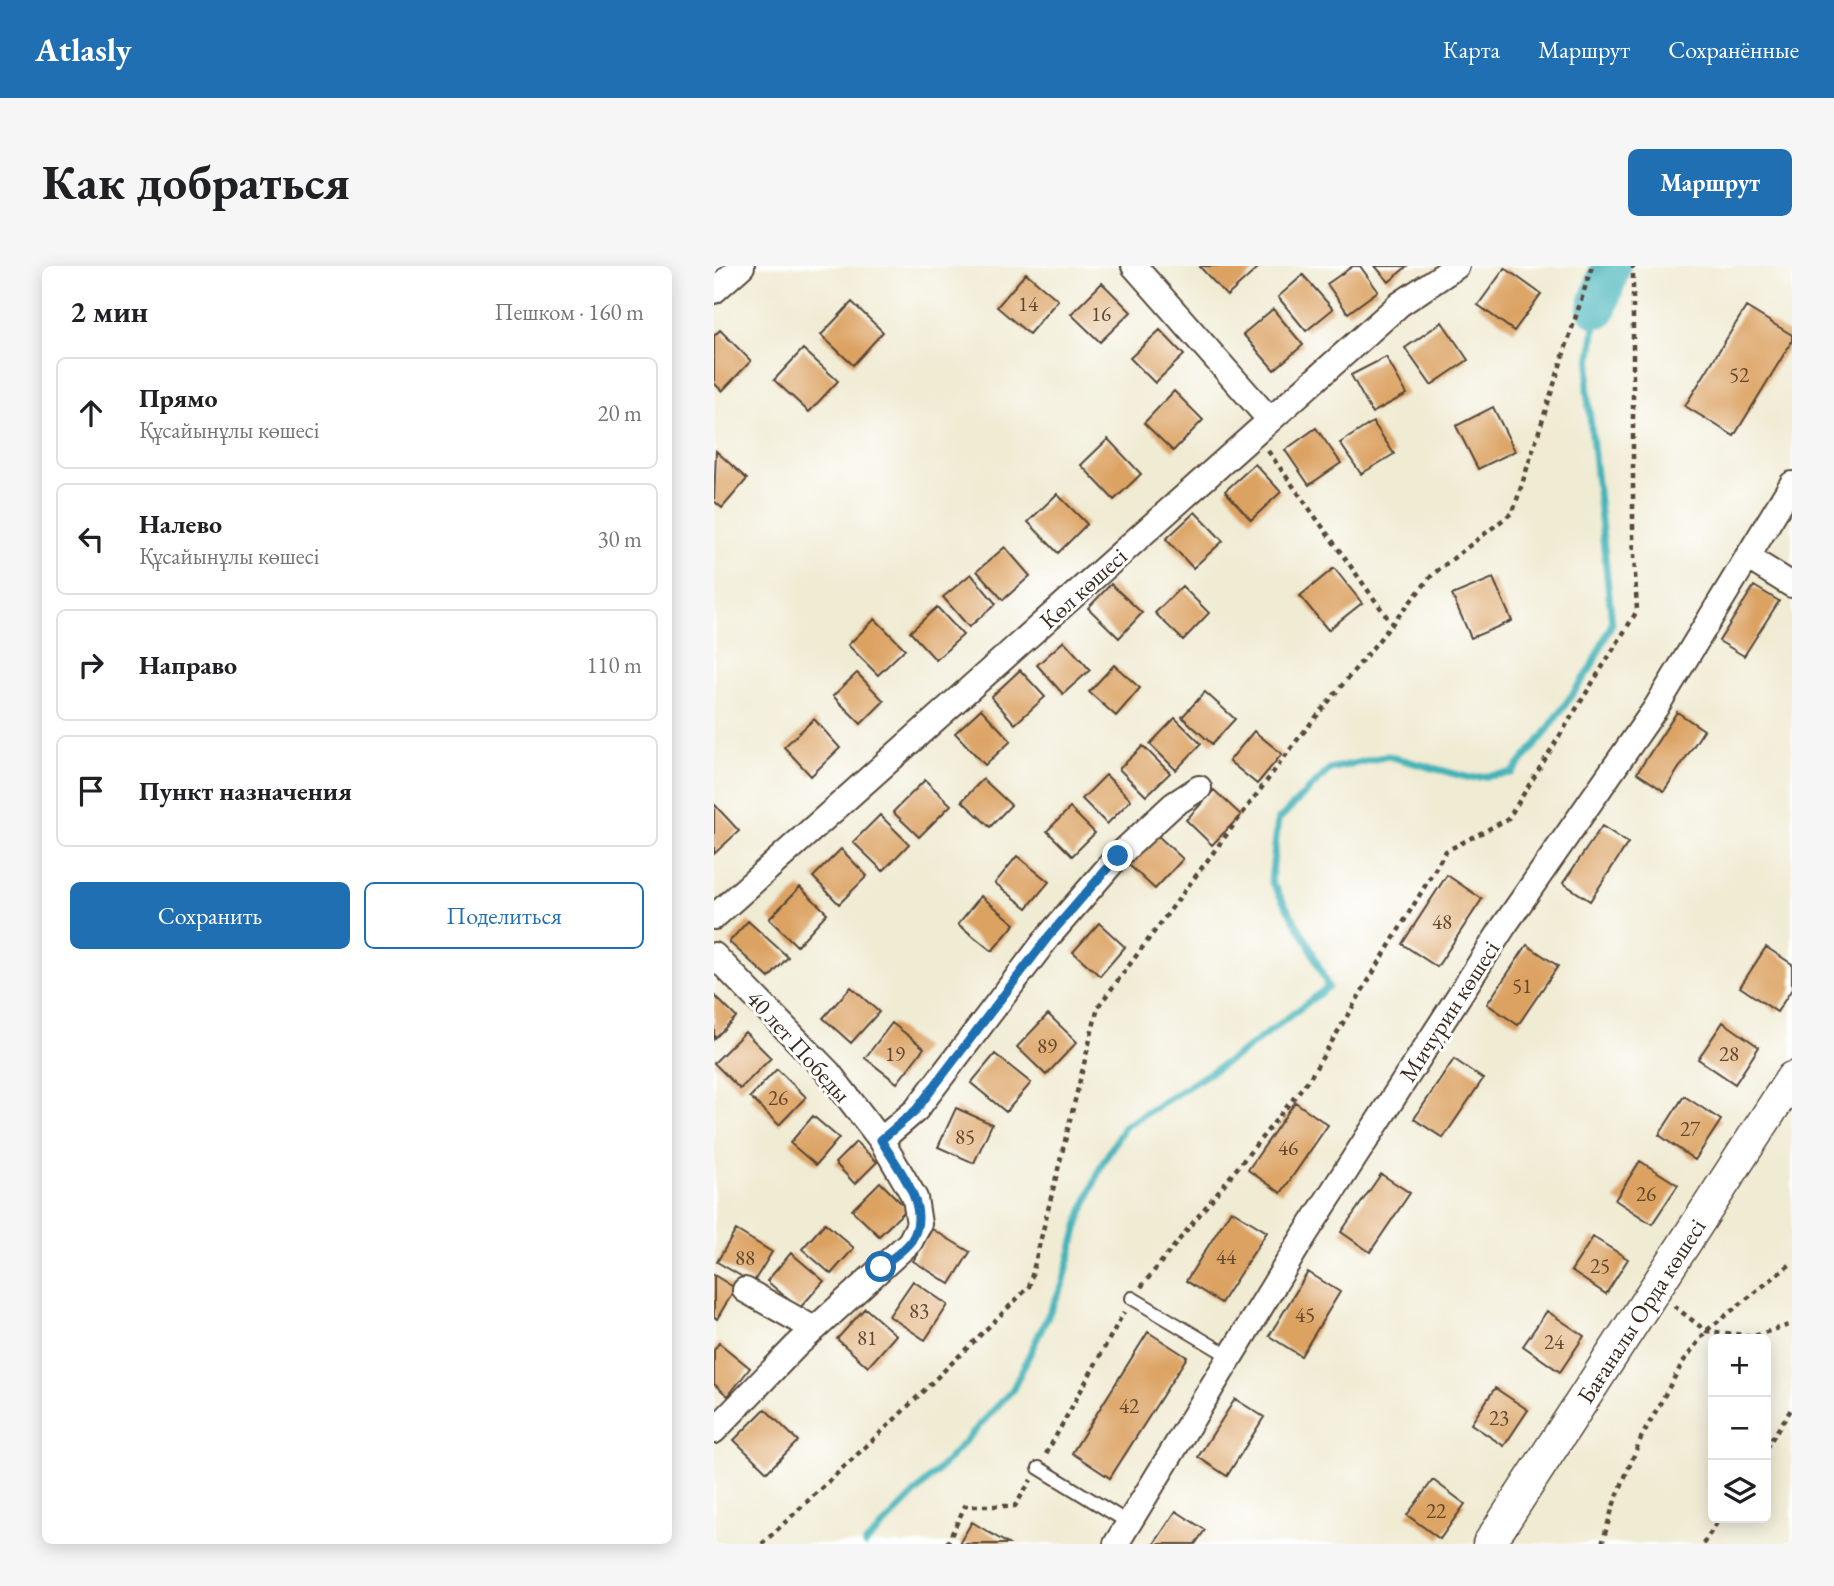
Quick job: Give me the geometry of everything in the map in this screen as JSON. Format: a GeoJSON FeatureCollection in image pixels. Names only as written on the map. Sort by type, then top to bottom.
{"type":"FeatureCollection","features":[{"type":"Feature","properties":{"kind":"street"},"geometry":{"type":"LineString","coordinates":[[714,291],[742,266]]}},
{"type":"Feature","properties":{"kind":"street"},"geometry":{"type":"LineString","coordinates":[[1134,266],[1262,427]]}},
{"type":"Feature","properties":{"kind":"street","name":"Көл көшесі"},"geometry":{"type":"LineString","coordinates":[[714,918],[1400,304],[1457,266]]}},
{"type":"Feature","properties":{"kind":"street","name":"Мичурин көшесі"},"geometry":{"type":"LineString","coordinates":[[1123,1534],[1304,1236],[1504,926],[1655,709],[1792,485]]}},
{"type":"Feature","properties":{"kind":"street"},"geometry":{"type":"LineString","coordinates":[[1747,557],[1792,585]]}},
{"type":"Feature","properties":{"kind":"street"},"geometry":{"type":"LineString","coordinates":[[881,1140],[916,1110],[1048,937],[1118,856],[1172,805],[1199,788]]}},
{"type":"Feature","properties":{"kind":"street","name":"40 лет Победы"},"geometry":{"type":"LineString","coordinates":[[714,955],[829,1073],[881,1140],[915,1198],[919,1224],[910,1242],[814,1329],[714,1431]]}},
{"type":"Feature","properties":{"kind":"street","name":"Бағаналы Орда көшесі"},"geometry":{"type":"LineString","coordinates":[[1489,1544],[1792,1078]]}},
{"type":"Feature","properties":{"kind":"street"},"geometry":{"type":"LineString","coordinates":[[745,1290],[814,1329]]}},
{"type":"Feature","properties":{"kind":"lane"},"geometry":{"type":"LineString","coordinates":[[1132,1298],[1231,1357]]}},
{"type":"Feature","properties":{"kind":"lane"},"geometry":{"type":"LineString","coordinates":[[1039,1468],[1123,1534]]}},
{"type":"Feature","properties":{"kind":"path"},"geometry":{"type":"LineString","coordinates":[[762,1544],[895,1419],[1029,1287],[1098,1007],[1298,739],[1433,574],[1513,512],[1592,266]]}},
{"type":"Feature","properties":{"kind":"path"},"geometry":{"type":"LineString","coordinates":[[947,1544],[965,1506],[1015,1506],[1039,1468],[1132,1298],[1310,1078],[1446,851],[1508,819],[1637,611],[1633,536],[1633,266]]}},
{"type":"Feature","properties":{"kind":"path"},"geometry":{"type":"LineString","coordinates":[[1262,427],[1392,624]]}},
{"type":"Feature","properties":{"kind":"path"},"geometry":{"type":"LineString","coordinates":[[1602,1544],[1613,1506],[1641,1438],[1683,1362],[1706,1331],[1792,1263]]}},
{"type":"Feature","properties":{"kind":"path"},"geometry":{"type":"LineString","coordinates":[[1654,1290],[1706,1331],[1754,1336],[1792,1324]]}},
{"type":"Feature","properties":{"kind":"path"},"geometry":{"type":"LineString","coordinates":[[1771,1440],[1792,1408]]}},
{"type":"Feature","properties":{"kind":"path"},"geometry":{"type":"LineString","coordinates":[[1703,1544],[1717,1523]]}},
{"type":"Feature","properties":{"kind":"building"},"geometry":{"type":"Polygon","coordinates":[[[1353,266],[1360,266],[1378,291],[1348,313],[1327,284],[1353,266]]]}},
{"type":"Feature","properties":{"kind":"building"},"geometry":{"type":"Polygon","coordinates":[[[1375,266],[1407,266],[1389,282],[1375,266]]]}},
{"type":"Feature","properties":{"kind":"building"},"geometry":{"type":"Polygon","coordinates":[[[1200,267],[1258,268],[1227,296],[1200,267]]]}},
{"type":"Feature","properties":{"kind":"building"},"geometry":{"type":"Polygon","coordinates":[[[1505,268],[1541,294],[1514,331],[1478,305],[1505,268]]]}},
{"type":"Feature","properties":{"kind":"building"},"geometry":{"type":"Polygon","coordinates":[[[1026,273],[1058,300],[1029,334],[997,307],[1026,273]]]}},
{"type":"Feature","properties":{"kind":"building"},"geometry":{"type":"Polygon","coordinates":[[[1303,275],[1333,309],[1306,331],[1278,297],[1303,275]]]}},
{"type":"Feature","properties":{"kind":"building"},"geometry":{"type":"Polygon","coordinates":[[[1102,283],[1131,312],[1100,342],[1071,314],[1102,283]]]}},
{"type":"Feature","properties":{"kind":"building"},"geometry":{"type":"Polygon","coordinates":[[[852,302],[883,332],[853,365],[821,335],[852,302]]]}},
{"type":"Feature","properties":{"kind":"building"},"geometry":{"type":"Polygon","coordinates":[[[1746,307],[1792,335],[1792,341],[1734,436],[1685,406],[1746,307]]]}},
{"type":"Feature","properties":{"kind":"building"},"geometry":{"type":"Polygon","coordinates":[[[1273,309],[1303,345],[1274,370],[1243,334],[1273,309]]]}},
{"type":"Feature","properties":{"kind":"building"},"geometry":{"type":"Polygon","coordinates":[[[1442,322],[1468,360],[1431,385],[1405,348],[1442,322]]]}},
{"type":"Feature","properties":{"kind":"building"},"geometry":{"type":"Polygon","coordinates":[[[720,330],[751,361],[722,391],[714,383],[714,336],[720,330]]]}},
{"type":"Feature","properties":{"kind":"building"},"geometry":{"type":"Polygon","coordinates":[[[1160,330],[1184,355],[1155,383],[1130,358],[1160,330]]]}},
{"type":"Feature","properties":{"kind":"building"},"geometry":{"type":"Polygon","coordinates":[[[803,349],[838,381],[809,412],[774,380],[803,349]]]}},
{"type":"Feature","properties":{"kind":"building"},"geometry":{"type":"Polygon","coordinates":[[[1386,357],[1407,394],[1372,413],[1351,375],[1386,357]]]}},
{"type":"Feature","properties":{"kind":"building"},"geometry":{"type":"Polygon","coordinates":[[[1174,391],[1203,420],[1173,451],[1144,423],[1174,391]]]}},
{"type":"Feature","properties":{"kind":"building"},"geometry":{"type":"Polygon","coordinates":[[[1493,407],[1515,451],[1478,469],[1456,426],[1493,407]]]}},
{"type":"Feature","properties":{"kind":"building"},"geometry":{"type":"Polygon","coordinates":[[[1373,422],[1394,454],[1361,474],[1340,443],[1373,422]]]}},
{"type":"Feature","properties":{"kind":"building"},"geometry":{"type":"Polygon","coordinates":[[[1316,428],[1341,463],[1309,485],[1285,450],[1316,428]]]}},
{"type":"Feature","properties":{"kind":"building"},"geometry":{"type":"Polygon","coordinates":[[[1108,439],[1141,474],[1114,500],[1081,465],[1108,439]]]}},
{"type":"Feature","properties":{"kind":"building"},"geometry":{"type":"Polygon","coordinates":[[[716,451],[747,479],[722,508],[714,501],[716,451]]]}},
{"type":"Feature","properties":{"kind":"building"},"geometry":{"type":"Polygon","coordinates":[[[1255,464],[1281,492],[1251,520],[1225,491],[1255,464]]]}},
{"type":"Feature","properties":{"kind":"building"},"geometry":{"type":"Polygon","coordinates":[[[1057,494],[1087,524],[1058,553],[1028,522],[1057,494]]]}},
{"type":"Feature","properties":{"kind":"building"},"geometry":{"type":"Polygon","coordinates":[[[1195,512],[1223,541],[1193,568],[1166,539],[1195,512]]]}},
{"type":"Feature","properties":{"kind":"building"},"geometry":{"type":"Polygon","coordinates":[[[1005,547],[1030,576],[1003,600],[977,571],[1005,547]]]}},
{"type":"Feature","properties":{"kind":"building"},"geometry":{"type":"Polygon","coordinates":[[[1334,568],[1362,603],[1328,630],[1300,596],[1334,568]]]}},
{"type":"Feature","properties":{"kind":"building"},"geometry":{"type":"Polygon","coordinates":[[[971,574],[996,604],[969,627],[943,597],[971,574]]]}},
{"type":"Feature","properties":{"kind":"building"},"geometry":{"type":"Polygon","coordinates":[[[1493,578],[1512,621],[1471,638],[1452,595],[1493,578]]]}},
{"type":"Feature","properties":{"kind":"building"},"geometry":{"type":"Polygon","coordinates":[[[1111,584],[1142,613],[1119,638],[1088,608],[1111,584]]]}},
{"type":"Feature","properties":{"kind":"building"},"geometry":{"type":"Polygon","coordinates":[[[1182,586],[1209,613],[1183,640],[1155,613],[1182,586]]]}},
{"type":"Feature","properties":{"kind":"building"},"geometry":{"type":"Polygon","coordinates":[[[1754,586],[1779,601],[1744,656],[1719,641],[1754,586]]]}},
{"type":"Feature","properties":{"kind":"building"},"geometry":{"type":"Polygon","coordinates":[[[937,607],[963,635],[936,660],[910,632],[937,607]]]}},
{"type":"Feature","properties":{"kind":"building"},"geometry":{"type":"Polygon","coordinates":[[[875,619],[905,649],[878,675],[848,645],[875,619]]]}},
{"type":"Feature","properties":{"kind":"building"},"geometry":{"type":"Polygon","coordinates":[[[1064,641],[1090,670],[1063,694],[1037,665],[1064,641]]]}},
{"type":"Feature","properties":{"kind":"building"},"geometry":{"type":"Polygon","coordinates":[[[1114,665],[1140,688],[1116,716],[1089,692],[1114,665]]]}},
{"type":"Feature","properties":{"kind":"building"},"geometry":{"type":"Polygon","coordinates":[[[1020,670],[1045,697],[1015,724],[991,697],[1020,670]]]}},
{"type":"Feature","properties":{"kind":"building"},"geometry":{"type":"Polygon","coordinates":[[[857,673],[884,701],[861,724],[833,696],[857,673]]]}},
{"type":"Feature","properties":{"kind":"building"},"geometry":{"type":"Polygon","coordinates":[[[1205,692],[1235,719],[1212,744],[1182,717],[1205,692]]]}},
{"type":"Feature","properties":{"kind":"building"},"geometry":{"type":"Polygon","coordinates":[[[981,709],[1011,741],[985,765],[955,733],[981,709]]]}},
{"type":"Feature","properties":{"kind":"building"},"geometry":{"type":"Polygon","coordinates":[[[1677,712],[1704,730],[1664,791],[1637,773],[1677,712]]]}},
{"type":"Feature","properties":{"kind":"building"},"geometry":{"type":"Polygon","coordinates":[[[1175,718],[1201,744],[1176,770],[1150,744],[1175,718]]]}},
{"type":"Feature","properties":{"kind":"building"},"geometry":{"type":"Polygon","coordinates":[[[814,719],[840,748],[811,776],[784,747],[814,719]]]}},
{"type":"Feature","properties":{"kind":"building"},"geometry":{"type":"Polygon","coordinates":[[[1254,731],[1282,754],[1257,784],[1229,761],[1254,731]]]}},
{"type":"Feature","properties":{"kind":"building"},"geometry":{"type":"Polygon","coordinates":[[[1143,746],[1170,773],[1146,796],[1119,769],[1143,746]]]}},
{"type":"Feature","properties":{"kind":"building"},"geometry":{"type":"Polygon","coordinates":[[[1106,775],[1131,800],[1107,824],[1082,799],[1106,775]]]}},
{"type":"Feature","properties":{"kind":"building"},"geometry":{"type":"Polygon","coordinates":[[[983,779],[1011,805],[990,827],[962,801],[983,779]]]}},
{"type":"Feature","properties":{"kind":"building"},"geometry":{"type":"Polygon","coordinates":[[[925,780],[951,805],[919,837],[893,812],[925,780]]]}},
{"type":"Feature","properties":{"kind":"building"},"geometry":{"type":"Polygon","coordinates":[[[1214,790],[1241,815],[1212,845],[1186,820],[1214,790]]]}},
{"type":"Feature","properties":{"kind":"building"},"geometry":{"type":"Polygon","coordinates":[[[714,804],[739,831],[714,854],[714,804]]]}},
{"type":"Feature","properties":{"kind":"building"},"geometry":{"type":"Polygon","coordinates":[[[1070,808],[1095,833],[1072,856],[1047,831],[1070,808]]]}},
{"type":"Feature","properties":{"kind":"building"},"geometry":{"type":"Polygon","coordinates":[[[880,815],[909,844],[883,871],[853,842],[880,815]]]}},
{"type":"Feature","properties":{"kind":"building"},"geometry":{"type":"Polygon","coordinates":[[[1602,826],[1628,843],[1590,901],[1563,883],[1602,826]]]}},
{"type":"Feature","properties":{"kind":"building"},"geometry":{"type":"Polygon","coordinates":[[[1156,834],[1183,859],[1155,889],[1128,864],[1156,834]]]}},
{"type":"Feature","properties":{"kind":"building"},"geometry":{"type":"Polygon","coordinates":[[[841,849],[867,876],[839,904],[813,877],[841,849]]]}},
{"type":"Feature","properties":{"kind":"building"},"geometry":{"type":"Polygon","coordinates":[[[1017,856],[1049,882],[1027,908],[995,883],[1017,856]]]}},
{"type":"Feature","properties":{"kind":"building"},"geometry":{"type":"Polygon","coordinates":[[[1447,875],[1482,899],[1437,967],[1402,944],[1447,875]]]}},
{"type":"Feature","properties":{"kind":"building"},"geometry":{"type":"Polygon","coordinates":[[[800,887],[827,913],[797,946],[769,919],[800,887]]]}},
{"type":"Feature","properties":{"kind":"building"},"geometry":{"type":"Polygon","coordinates":[[[981,896],[1015,924],[992,951],[958,924],[981,896]]]}},
{"type":"Feature","properties":{"kind":"building"},"geometry":{"type":"Polygon","coordinates":[[[748,921],[788,957],[769,978],[729,942],[748,921]]]}},
{"type":"Feature","properties":{"kind":"building"},"geometry":{"type":"Polygon","coordinates":[[[1099,923],[1125,947],[1100,976],[1073,952],[1099,923]]]}},
{"type":"Feature","properties":{"kind":"building"},"geometry":{"type":"Polygon","coordinates":[[[1527,945],[1558,966],[1518,1025],[1487,1004],[1527,945]]]}},
{"type":"Feature","properties":{"kind":"building"},"geometry":{"type":"Polygon","coordinates":[[[1766,947],[1792,964],[1792,989],[1777,1012],[1740,987],[1766,947]]]}},
{"type":"Feature","properties":{"kind":"building"},"geometry":{"type":"Polygon","coordinates":[[[851,987],[879,1012],[851,1043],[823,1018],[851,987]]]}},
{"type":"Feature","properties":{"kind":"building"},"geometry":{"type":"Polygon","coordinates":[[[714,995],[736,1017],[714,1039],[714,995]]]}},
{"type":"Feature","properties":{"kind":"building"},"geometry":{"type":"Polygon","coordinates":[[[1048,1014],[1077,1042],[1046,1075],[1017,1047],[1048,1014]]]}},
{"type":"Feature","properties":{"kind":"building"},"geometry":{"type":"Polygon","coordinates":[[[1723,1022],[1759,1047],[1735,1084],[1698,1059],[1723,1022]]]}},
{"type":"Feature","properties":{"kind":"building"},"geometry":{"type":"Polygon","coordinates":[[[892,1023],[924,1048],[897,1083],[865,1058],[892,1023]]]}},
{"type":"Feature","properties":{"kind":"building"},"geometry":{"type":"Polygon","coordinates":[[[745,1032],[771,1058],[740,1089],[714,1063],[745,1032]]]}},
{"type":"Feature","properties":{"kind":"building"},"geometry":{"type":"Polygon","coordinates":[[[995,1054],[1031,1083],[1006,1112],[971,1083],[995,1054]]]}},
{"type":"Feature","properties":{"kind":"building"},"geometry":{"type":"Polygon","coordinates":[[[1454,1059],[1483,1079],[1443,1138],[1414,1119],[1454,1059]]]}},
{"type":"Feature","properties":{"kind":"building"},"geometry":{"type":"Polygon","coordinates":[[[777,1069],[806,1097],[779,1125],[750,1097],[777,1069]]]}},
{"type":"Feature","properties":{"kind":"building"},"geometry":{"type":"Polygon","coordinates":[[[1684,1096],[1721,1120],[1695,1160],[1659,1135],[1684,1096]]]}},
{"type":"Feature","properties":{"kind":"building"},"geometry":{"type":"Polygon","coordinates":[[[1295,1102],[1328,1125],[1281,1193],[1248,1170],[1295,1102]]]}},
{"type":"Feature","properties":{"kind":"building"},"geometry":{"type":"Polygon","coordinates":[[[956,1108],[992,1124],[974,1163],[938,1147],[956,1108]]]}},
{"type":"Feature","properties":{"kind":"building"},"geometry":{"type":"Polygon","coordinates":[[[813,1116],[839,1138],[816,1165],[790,1143],[813,1116]]]}},
{"type":"Feature","properties":{"kind":"building"},"geometry":{"type":"Polygon","coordinates":[[[856,1142],[877,1162],[855,1184],[835,1163],[856,1142]]]}},
{"type":"Feature","properties":{"kind":"building"},"geometry":{"type":"Polygon","coordinates":[[[1640,1161],[1678,1185],[1652,1224],[1615,1200],[1640,1161]]]}},
{"type":"Feature","properties":{"kind":"building"},"geometry":{"type":"Polygon","coordinates":[[[1381,1174],[1410,1193],[1370,1252],[1341,1232],[1381,1174]]]}},
{"type":"Feature","properties":{"kind":"building"},"geometry":{"type":"Polygon","coordinates":[[[880,1182],[907,1209],[879,1236],[852,1210],[880,1182]]]}},
{"type":"Feature","properties":{"kind":"building"},"geometry":{"type":"Polygon","coordinates":[[[1231,1210],[1267,1232],[1221,1303],[1186,1281],[1231,1210]]]}},
{"type":"Feature","properties":{"kind":"building"},"geometry":{"type":"Polygon","coordinates":[[[825,1223],[854,1248],[831,1274],[802,1249],[825,1223]]]}},
{"type":"Feature","properties":{"kind":"building"},"geometry":{"type":"Polygon","coordinates":[[[932,1229],[970,1252],[950,1284],[913,1261],[932,1229]]]}},
{"type":"Feature","properties":{"kind":"building"},"geometry":{"type":"Polygon","coordinates":[[[736,1230],[772,1252],[753,1283],[717,1262],[736,1230]]]}},
{"type":"Feature","properties":{"kind":"building"},"geometry":{"type":"Polygon","coordinates":[[[1593,1237],[1628,1259],[1606,1294],[1571,1271],[1593,1237]]]}},
{"type":"Feature","properties":{"kind":"building"},"geometry":{"type":"Polygon","coordinates":[[[791,1253],[824,1281],[799,1309],[767,1281],[791,1253]]]}},
{"type":"Feature","properties":{"kind":"building"},"geometry":{"type":"Polygon","coordinates":[[[1308,1272],[1340,1292],[1301,1356],[1269,1336],[1308,1272]]]}},
{"type":"Feature","properties":{"kind":"building"},"geometry":{"type":"Polygon","coordinates":[[[714,1275],[735,1288],[717,1319],[714,1317],[714,1275]]]}},
{"type":"Feature","properties":{"kind":"building"},"geometry":{"type":"Polygon","coordinates":[[[913,1281],[948,1305],[925,1340],[889,1316],[913,1281]]]}},
{"type":"Feature","properties":{"kind":"building"},"geometry":{"type":"Polygon","coordinates":[[[865,1308],[896,1335],[868,1367],[837,1339],[865,1308]]]}},
{"type":"Feature","properties":{"kind":"building"},"geometry":{"type":"Polygon","coordinates":[[[1547,1311],[1584,1336],[1560,1372],[1523,1346],[1547,1311]]]}},
{"type":"Feature","properties":{"kind":"building"},"geometry":{"type":"Polygon","coordinates":[[[1148,1332],[1187,1357],[1110,1478],[1072,1453],[1148,1332]]]}},
{"type":"Feature","properties":{"kind":"building"},"geometry":{"type":"Polygon","coordinates":[[[719,1343],[750,1368],[728,1396],[714,1384],[714,1350],[719,1343]]]}},
{"type":"Feature","properties":{"kind":"building"},"geometry":{"type":"Polygon","coordinates":[[[1495,1388],[1528,1410],[1504,1446],[1471,1424],[1495,1388]]]}},
{"type":"Feature","properties":{"kind":"building"},"geometry":{"type":"Polygon","coordinates":[[[1235,1399],[1264,1417],[1227,1476],[1198,1457],[1235,1399]]]}},
{"type":"Feature","properties":{"kind":"building"},"geometry":{"type":"Polygon","coordinates":[[[765,1409],[798,1441],[767,1472],[734,1440],[765,1409]]]}},
{"type":"Feature","properties":{"kind":"building"},"geometry":{"type":"Polygon","coordinates":[[[1433,1480],[1465,1504],[1440,1539],[1407,1515],[1433,1480]]]}},
{"type":"Feature","properties":{"kind":"building"},"geometry":{"type":"Polygon","coordinates":[[[1176,1511],[1205,1530],[1195,1544],[1154,1544],[1176,1511]]]}},
{"type":"Feature","properties":{"kind":"building"},"geometry":{"type":"Polygon","coordinates":[[[972,1522],[1008,1544],[959,1544],[972,1522]]]}},
{"type":"Feature","properties":{"kind":"waterway"},"geometry":{"type":"LineString","coordinates":[[1597,308],[1611,266]]}},
{"type":"Feature","properties":{"kind":"waterway"},"geometry":{"type":"LineString","coordinates":[[865,1544],[1013,1389],[1063,1284],[1080,1218],[1101,1166],[1124,1127],[1244,1051],[1328,987],[1308,943],[1271,881],[1278,820],[1330,769],[1388,756],[1470,778],[1512,773],[1544,735],[1590,669],[1612,623],[1587,389],[1597,308]]}},
{"type":"Feature","properties":{"kind":"route"},"geometry":{"type":"LineString","coordinates":[[881,1267],[910,1242],[919,1224],[915,1198],[881,1140],[916,1110],[1048,937],[1118,856]]}}]}
